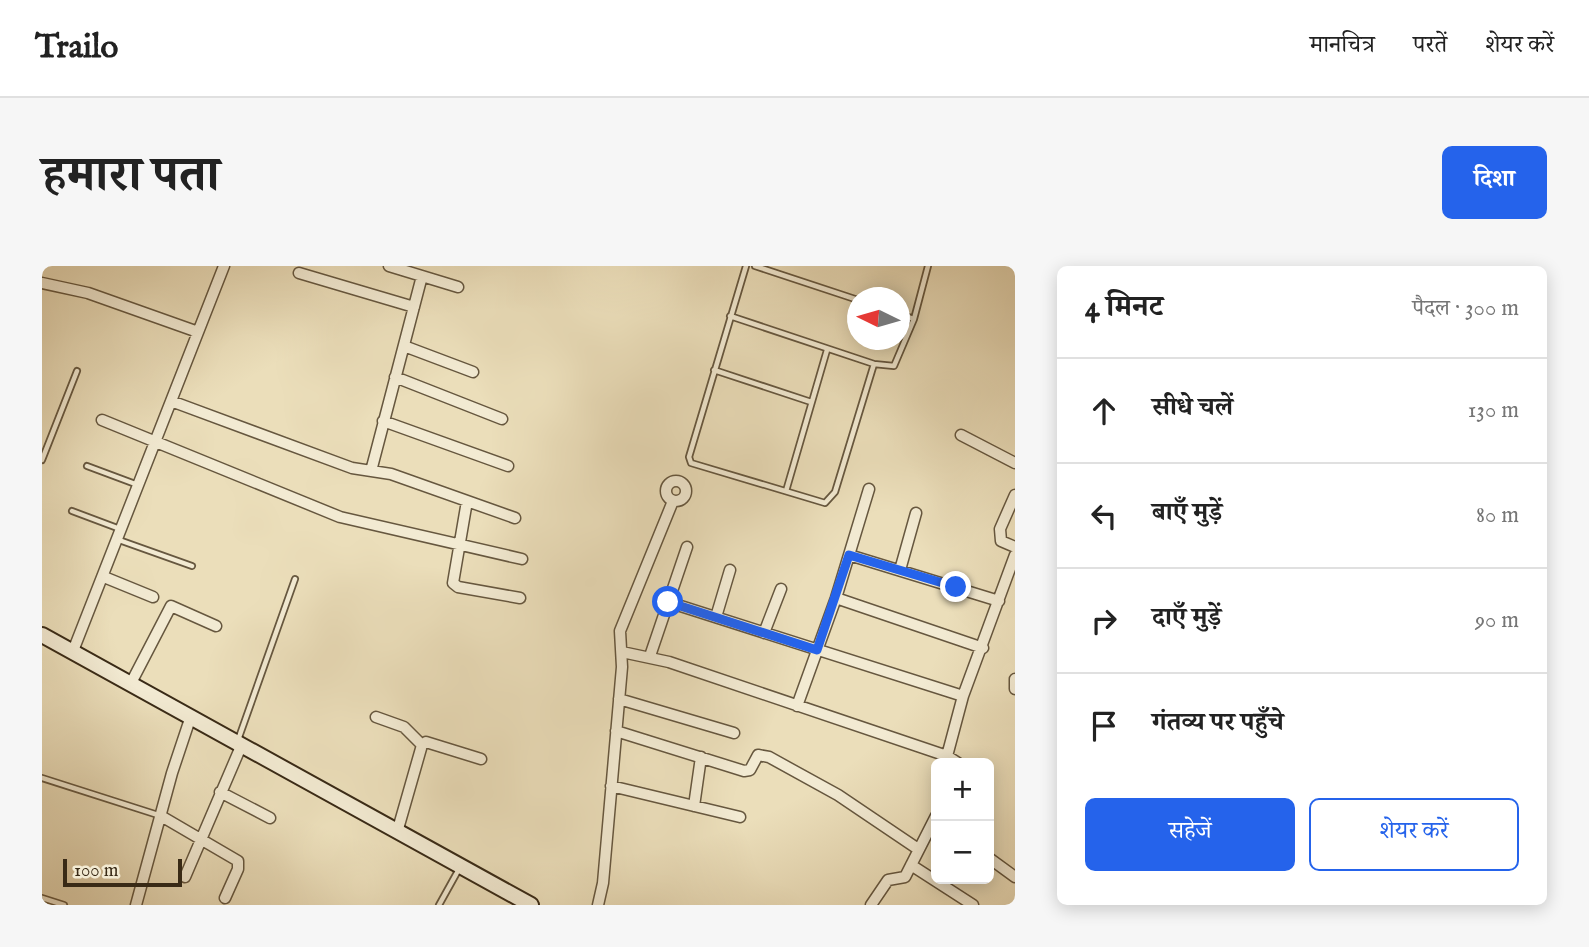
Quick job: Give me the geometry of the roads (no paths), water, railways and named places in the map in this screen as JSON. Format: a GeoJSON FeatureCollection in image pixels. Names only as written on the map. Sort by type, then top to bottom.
{"type":"FeatureCollection","features":[{"type":"Feature","properties":{"kind":"street"},"geometry":{"type":"LineString","coordinates":[[73,651],[121,535],[224,266]]}},
{"type":"Feature","properties":{"kind":"street"},"geometry":{"type":"LineString","coordinates":[[389,266],[458,287]]}},
{"type":"Feature","properties":{"kind":"street"},"geometry":{"type":"LineString","coordinates":[[299,273],[414,307]]}},
{"type":"Feature","properties":{"kind":"street"},"geometry":{"type":"LineString","coordinates":[[371,471],[422,276]]}},
{"type":"Feature","properties":{"kind":"street"},"geometry":{"type":"LineString","coordinates":[[42,282],[70,291],[88,293],[198,332]]}},
{"type":"Feature","properties":{"kind":"street"},"geometry":{"type":"LineString","coordinates":[[404,346],[473,372]]}},
{"type":"Feature","properties":{"kind":"street"},"geometry":{"type":"LineString","coordinates":[[395,377],[502,419]]}},
{"type":"Feature","properties":{"kind":"street"},"geometry":{"type":"LineString","coordinates":[[171,401],[352,468],[391,474],[515,518]]}},
{"type":"Feature","properties":{"kind":"street"},"geometry":{"type":"LineString","coordinates":[[102,420],[157,440],[321,511],[458,546],[522,559]]}},
{"type":"Feature","properties":{"kind":"street"},"geometry":{"type":"LineString","coordinates":[[383,421],[508,466]]}},
{"type":"Feature","properties":{"kind":"street"},"geometry":{"type":"LineString","coordinates":[[961,435],[1015,463]]}},
{"type":"Feature","properties":{"kind":"street"},"geometry":{"type":"LineString","coordinates":[[797,706],[836,598],[869,489]]}},
{"type":"Feature","properties":{"kind":"street"},"geometry":{"type":"LineString","coordinates":[[1015,495],[999,534],[1001,541],[1015,547]]}},
{"type":"Feature","properties":{"kind":"street"},"geometry":{"type":"LineString","coordinates":[[467,501],[453,583],[458,587],[520,598]]}},
{"type":"Feature","properties":{"kind":"street"},"geometry":{"type":"LineString","coordinates":[[598,905],[620,699],[620,631],[673,501]]}},
{"type":"Feature","properties":{"kind":"street"},"geometry":{"type":"LineString","coordinates":[[900,570],[916,513]]}},
{"type":"Feature","properties":{"kind":"street"},"geometry":{"type":"LineString","coordinates":[[650,656],[687,547]]}},
{"type":"Feature","properties":{"kind":"street"},"geometry":{"type":"LineString","coordinates":[[849,555],[999,601]]}},
{"type":"Feature","properties":{"kind":"street"},"geometry":{"type":"LineString","coordinates":[[947,756],[963,696],[1015,555]]}},
{"type":"Feature","properties":{"kind":"street"},"geometry":{"type":"LineString","coordinates":[[716,617],[730,569]]}},
{"type":"Feature","properties":{"kind":"street"},"geometry":{"type":"LineString","coordinates":[[104,577],[153,597]]}},
{"type":"Feature","properties":{"kind":"street"},"geometry":{"type":"LineString","coordinates":[[764,633],[781,589]]}},
{"type":"Feature","properties":{"kind":"street"},"geometry":{"type":"LineString","coordinates":[[836,598],[982,648]]}},
{"type":"Feature","properties":{"kind":"street"},"geometry":{"type":"LineString","coordinates":[[668,602],[963,696]]}},
{"type":"Feature","properties":{"kind":"street"},"geometry":{"type":"LineString","coordinates":[[131,683],[172,606],[216,626]]}},
{"type":"Feature","properties":{"kind":"street"},"geometry":{"type":"LineString","coordinates":[[42,635],[398,829],[531,905]]}},
{"type":"Feature","properties":{"kind":"street"},"geometry":{"type":"LineString","coordinates":[[622,652],[650,656],[950,758]]}},
{"type":"Feature","properties":{"kind":"street"},"geometry":{"type":"LineString","coordinates":[[1015,679],[1015,689]]}},
{"type":"Feature","properties":{"kind":"street"},"geometry":{"type":"LineString","coordinates":[[620,699],[734,733]]}},
{"type":"Feature","properties":{"kind":"street"},"geometry":{"type":"LineString","coordinates":[[136,905],[191,716]]}},
{"type":"Feature","properties":{"kind":"street"},"geometry":{"type":"LineString","coordinates":[[376,717],[404,727],[422,745]]}},
{"type":"Feature","properties":{"kind":"street"},"geometry":{"type":"LineString","coordinates":[[617,731],[747,771],[758,755],[769,757],[838,795],[918,849]]}},
{"type":"Feature","properties":{"kind":"street"},"geometry":{"type":"LineString","coordinates":[[185,877],[240,742]]}},
{"type":"Feature","properties":{"kind":"street"},"geometry":{"type":"LineString","coordinates":[[398,829],[422,745],[426,742],[481,759]]}},
{"type":"Feature","properties":{"kind":"street"},"geometry":{"type":"LineString","coordinates":[[694,806],[701,757]]}},
{"type":"Feature","properties":{"kind":"street"},"geometry":{"type":"LineString","coordinates":[[611,786],[740,817]]}},
{"type":"Feature","properties":{"kind":"street"},"geometry":{"type":"LineString","coordinates":[[220,792],[270,818]]}},
{"type":"Feature","properties":{"kind":"street"},"geometry":{"type":"LineString","coordinates":[[161,816],[238,861],[238,869],[225,898]]}},
{"type":"Feature","properties":{"kind":"street"},"geometry":{"type":"LineString","coordinates":[[871,905],[888,880],[902,880],[934,821]]}},
{"type":"Feature","properties":{"kind":"street"},"geometry":{"type":"LineString","coordinates":[[994,862],[1015,877]]}},
{"type":"Feature","properties":{"kind":"street"},"geometry":{"type":"LineString","coordinates":[[911,865],[973,905]]}},
{"type":"Feature","properties":{"kind":"lane"},"geometry":{"type":"LineString","coordinates":[[746,266],[690,461],[695,465],[819,503],[831,499],[874,364]]}},
{"type":"Feature","properties":{"kind":"lane"},"geometry":{"type":"LineString","coordinates":[[755,266],[847,296]]}},
{"type":"Feature","properties":{"kind":"lane"},"geometry":{"type":"LineString","coordinates":[[730,316],[827,350],[874,364],[894,366],[914,319],[928,266]]}},
{"type":"Feature","properties":{"kind":"lane"},"geometry":{"type":"LineString","coordinates":[[910,318],[914,319]]}},
{"type":"Feature","properties":{"kind":"lane"},"geometry":{"type":"LineString","coordinates":[[786,492],[827,350]]}},
{"type":"Feature","properties":{"kind":"lane"},"geometry":{"type":"LineString","coordinates":[[714,370],[811,402]]}},
{"type":"Feature","properties":{"kind":"lane"},"geometry":{"type":"LineString","coordinates":[[42,460],[77,371]]}},
{"type":"Feature","properties":{"kind":"lane"},"geometry":{"type":"LineString","coordinates":[[88,466],[139,485]]}},
{"type":"Feature","properties":{"kind":"lane"},"geometry":{"type":"LineString","coordinates":[[72,511],[192,566]]}},
{"type":"Feature","properties":{"kind":"lane"},"geometry":{"type":"LineString","coordinates":[[240,742],[295,579]]}},
{"type":"Feature","properties":{"kind":"lane"},"geometry":{"type":"LineString","coordinates":[[42,778],[161,816]]}},
{"type":"Feature","properties":{"kind":"lane"},"geometry":{"type":"LineString","coordinates":[[439,905],[461,866]]}},
{"type":"Feature","properties":{"kind":"lane"},"geometry":{"type":"LineString","coordinates":[[42,898],[64,905]]}}]}
